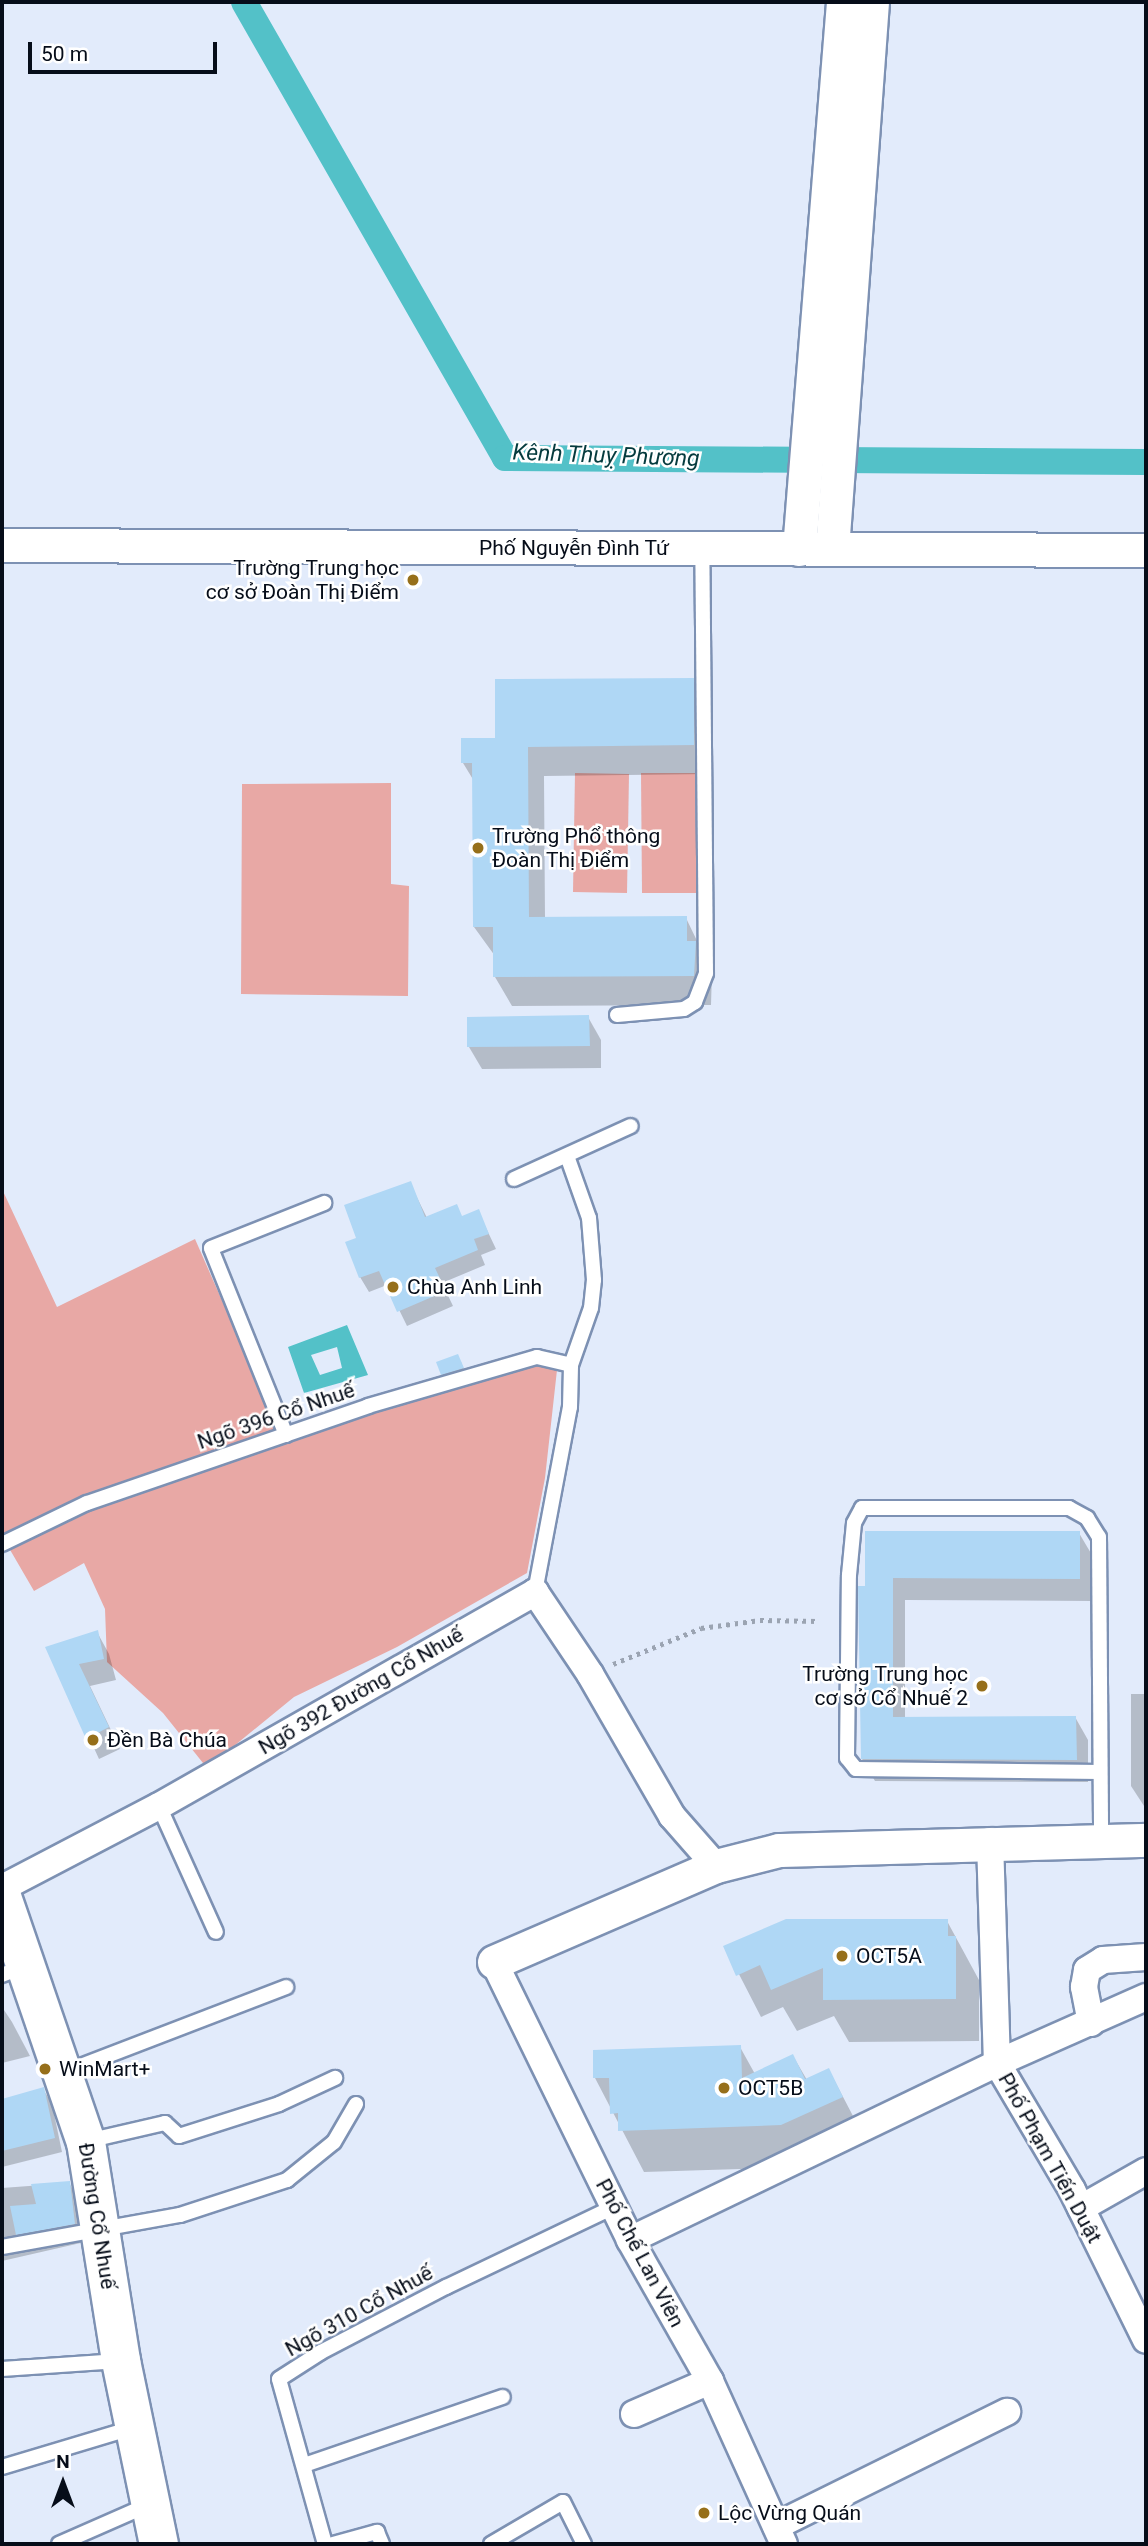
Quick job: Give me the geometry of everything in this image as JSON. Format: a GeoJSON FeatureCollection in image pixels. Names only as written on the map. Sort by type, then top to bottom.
{"type":"FeatureCollection","features":[{"type":"Feature","properties":{"kind":"main road","name":"Đường Cổ Nhuế"},"geometry":{"type":"LineString","coordinates":[[2,1897],[13,1971],[65,2072],[86,2142],[121,2361],[148,2505],[159,2544]]}},
{"type":"Feature","properties":{"kind":"street"},"geometry":{"type":"LineString","coordinates":[[799,549],[842,2]]}},
{"type":"Feature","properties":{"kind":"street"},"geometry":{"type":"LineString","coordinates":[[832,549],[872,2]]}},
{"type":"Feature","properties":{"kind":"street","name":"Phố Nguyễn Đình Tứ"},"geometry":{"type":"LineString","coordinates":[[2,545],[1146,550]]}},
{"type":"Feature","properties":{"kind":"street"},"geometry":{"type":"LineString","coordinates":[[535,1592],[590,1674],[672,1816],[716,1866]]}},
{"type":"Feature","properties":{"kind":"street","name":"Ngõ 392 Đường Cổ Nhuế"},"geometry":{"type":"LineString","coordinates":[[2,1888],[159,1806],[535,1592]]}},
{"type":"Feature","properties":{"kind":"street"},"geometry":{"type":"LineString","coordinates":[[494,1962],[716,1866],[779,1850],[990,1841],[1146,1840]]}},
{"type":"Feature","properties":{"kind":"street","name":"Phố Phạm Tiến Duật"},"geometry":{"type":"LineString","coordinates":[[990,1841],[997,2063],[1080,2208],[1146,2340]]}},
{"type":"Feature","properties":{"kind":"street"},"geometry":{"type":"LineString","coordinates":[[1091,2023],[1084,1987],[1087,1970],[1103,1960],[1146,1958]]}},
{"type":"Feature","properties":{"kind":"street","name":"Phố Chế Lan Viên"},"geometry":{"type":"LineString","coordinates":[[494,1962],[630,2240],[710,2381],[780,2535]]}},
{"type":"Feature","properties":{"kind":"street"},"geometry":{"type":"LineString","coordinates":[[630,2240],[997,2063],[1146,1997]]}},
{"type":"Feature","properties":{"kind":"street"},"geometry":{"type":"LineString","coordinates":[[1080,2208],[1146,2171]]}},
{"type":"Feature","properties":{"kind":"street"},"geometry":{"type":"LineString","coordinates":[[634,2414],[710,2381]]}},
{"type":"Feature","properties":{"kind":"street"},"geometry":{"type":"LineString","coordinates":[[780,2535],[1006,2412]]}},
{"type":"Feature","properties":{"kind":"lane"},"geometry":{"type":"LineString","coordinates":[[617,1015],[684,1009],[695,1002],[706,973],[702,549]]}},
{"type":"Feature","properties":{"kind":"lane"},"geometry":{"type":"LineString","coordinates":[[514,1179],[631,1126]]}},
{"type":"Feature","properties":{"kind":"lane"},"geometry":{"type":"LineString","coordinates":[[535,1592],[570,1407],[571,1365],[591,1308],[594,1280],[589,1218],[567,1156]]}},
{"type":"Feature","properties":{"kind":"lane"},"geometry":{"type":"LineString","coordinates":[[286,1435],[211,1248],[324,1203]]}},
{"type":"Feature","properties":{"kind":"lane","name":"Ngõ 396 Cổ Nhuế"},"geometry":{"type":"LineString","coordinates":[[2,1544],[87,1503],[368,1406],[537,1357],[571,1365]]}},
{"type":"Feature","properties":{"kind":"lane"},"geometry":{"type":"LineString","coordinates":[[1100,1772],[856,1769],[847,1758],[849,1576],[854,1523],[862,1507],[1069,1507],[1087,1518],[1099,1537],[1101,1839]]}},
{"type":"Feature","properties":{"kind":"lane"},"geometry":{"type":"LineString","coordinates":[[159,1806],[216,1932]]}},
{"type":"Feature","properties":{"kind":"lane"},"geometry":{"type":"LineString","coordinates":[[65,2072],[286,1987]]}},
{"type":"Feature","properties":{"kind":"lane"},"geometry":{"type":"LineString","coordinates":[[86,2142],[165,2123],[179,2136],[279,2105],[335,2078]]}},
{"type":"Feature","properties":{"kind":"lane"},"geometry":{"type":"LineString","coordinates":[[2,2247],[180,2215],[287,2180],[334,2142],[356,2104]]}},
{"type":"Feature","properties":{"kind":"lane","name":"Ngõ 310 Cổ Nhuế"},"geometry":{"type":"LineString","coordinates":[[325,2544],[279,2379],[321,2352],[446,2287],[614,2207]]}},
{"type":"Feature","properties":{"kind":"lane"},"geometry":{"type":"LineString","coordinates":[[2,2369],[121,2361]]}},
{"type":"Feature","properties":{"kind":"lane"},"geometry":{"type":"LineString","coordinates":[[304,2465],[503,2397]]}},
{"type":"Feature","properties":{"kind":"lane"},"geometry":{"type":"LineString","coordinates":[[2,2467],[134,2428]]}},
{"type":"Feature","properties":{"kind":"lane"},"geometry":{"type":"LineString","coordinates":[[491,2544],[563,2502],[584,2544]]}},
{"type":"Feature","properties":{"kind":"lane"},"geometry":{"type":"LineString","coordinates":[[59,2544],[148,2505]]}},
{"type":"Feature","properties":{"kind":"lane"},"geometry":{"type":"LineString","coordinates":[[333,2544],[377,2532],[382,2544]]}},
{"type":"Feature","properties":{"kind":"path"},"geometry":{"type":"LineString","coordinates":[[590,1674],[701,1628],[760,1620],[818,1621]]}},
{"type":"Feature","properties":{"kind":"shaded area"},"geometry":{"type":"Polygon","coordinates":[[[575,773],[629,774],[627,893],[573,892],[575,773]]]}},
{"type":"Feature","properties":{"kind":"shaded area"},"geometry":{"type":"Polygon","coordinates":[[[641,773],[695,773],[697,893],[642,893],[641,773]]]}},
{"type":"Feature","properties":{"kind":"shaded area"},"geometry":{"type":"Polygon","coordinates":[[[391,783],[391,884],[409,886],[408,996],[241,994],[242,784],[391,783]]]}},
{"type":"Feature","properties":{"kind":"shaded area"},"geometry":{"type":"Polygon","coordinates":[[[2,1189],[57,1307],[195,1239],[285,1444],[314,1431],[544,1361],[557,1370],[545,1478],[527,1573],[397,1647],[294,1697],[207,1768],[163,1713],[107,1662],[105,1609],[84,1563],[34,1591],[2,1536],[2,1189]]]}},
{"type":"Feature","properties":{"kind":"water"},"geometry":{"type":"Polygon","coordinates":[[[347,1325],[368,1375],[304,1393],[288,1347],[347,1325]],[[337,1347],[311,1355],[320,1375],[342,1368],[337,1347]]]}},
{"type":"Feature","properties":{"kind":"building"},"geometry":{"type":"Polygon","coordinates":[[[694,678],[694,745],[528,747],[529,917],[687,916],[687,941],[696,941],[694,976],[493,977],[493,927],[473,927],[472,763],[461,763],[461,738],[495,738],[495,679],[694,678]]]}},
{"type":"Feature","properties":{"kind":"building"},"geometry":{"type":"Polygon","coordinates":[[[589,1015],[590,1046],[467,1047],[467,1017],[589,1015]]]}},
{"type":"Feature","properties":{"kind":"building"},"geometry":{"type":"Polygon","coordinates":[[[411,1181],[425,1217],[457,1204],[462,1216],[479,1209],[489,1234],[474,1239],[478,1250],[435,1268],[446,1291],[397,1312],[379,1271],[359,1278],[345,1242],[356,1238],[344,1205],[411,1181]]]}},
{"type":"Feature","properties":{"kind":"building"},"geometry":{"type":"Polygon","coordinates":[[[458,1354],[464,1368],[441,1375],[436,1362],[458,1354]]]}},
{"type":"Feature","properties":{"kind":"building"},"geometry":{"type":"Polygon","coordinates":[[[865,1531],[1080,1531],[1080,1579],[893,1578],[893,1717],[1076,1716],[1077,1760],[861,1759],[858,1586],[865,1586],[865,1531]]]}},
{"type":"Feature","properties":{"kind":"building"},"geometry":{"type":"Polygon","coordinates":[[[98,1630],[104,1659],[79,1664],[109,1727],[86,1739],[45,1647],[98,1630]]]}},
{"type":"Feature","properties":{"kind":"building","name":"OCT5A"},"geometry":{"type":"Polygon","coordinates":[[[786,1919],[948,1919],[948,1936],[956,1936],[956,1999],[823,2000],[823,1968],[771,1990],[760,1965],[736,1976],[723,1946],[786,1919]]]}},
{"type":"Feature","properties":{"kind":"building","name":"OCT5B"},"geometry":{"type":"Polygon","coordinates":[[[741,2045],[742,2078],[793,2054],[805,2079],[829,2068],[843,2097],[781,2125],[618,2131],[618,2113],[610,2114],[609,2078],[593,2078],[593,2050],[741,2045]]]}},
{"type":"Feature","properties":{"kind":"building"},"geometry":{"type":"Polygon","coordinates":[[[44,2087],[55,2138],[2,2151],[2,2099],[44,2087]]]}},
{"type":"Feature","properties":{"kind":"building"},"geometry":{"type":"Polygon","coordinates":[[[70,2181],[75,2224],[16,2235],[10,2206],[36,2204],[31,2184],[70,2181]]]}},
{"type":"Feature","properties":{"kind":"waterway","name":"Kênh Thuỵ Phương"},"geometry":{"type":"LineString","coordinates":[[244,2],[505,458],[1146,462]]}},
{"type":"Feature","properties":{"kind":"place","name":"Trường Trung học cơ sở Đoàn Thị Điểm"},"geometry":{"type":"Point","coordinates":[413,580]}},
{"type":"Feature","properties":{"kind":"place","name":"Trường Phổ thông Đoàn Thị Điểm"},"geometry":{"type":"Point","coordinates":[478,848]}},
{"type":"Feature","properties":{"kind":"place","name":"Chùa Anh Linh"},"geometry":{"type":"Point","coordinates":[393,1287]}},
{"type":"Feature","properties":{"kind":"place","name":"Trường Trung học cơ sở Cổ Nhuế 2"},"geometry":{"type":"Point","coordinates":[982,1686]}},
{"type":"Feature","properties":{"kind":"place","name":"Đền Bà Chúa"},"geometry":{"type":"Point","coordinates":[93,1740]}},
{"type":"Feature","properties":{"kind":"place","name":"OCT5A"},"geometry":{"type":"Point","coordinates":[842,1956]}},
{"type":"Feature","properties":{"kind":"place","name":"WinMart+"},"geometry":{"type":"Point","coordinates":[45,2069]}},
{"type":"Feature","properties":{"kind":"place","name":"OCT5B"},"geometry":{"type":"Point","coordinates":[724,2088]}},
{"type":"Feature","properties":{"kind":"place","name":"Lộc Vừng Quán"},"geometry":{"type":"Point","coordinates":[704,2513]}}]}
